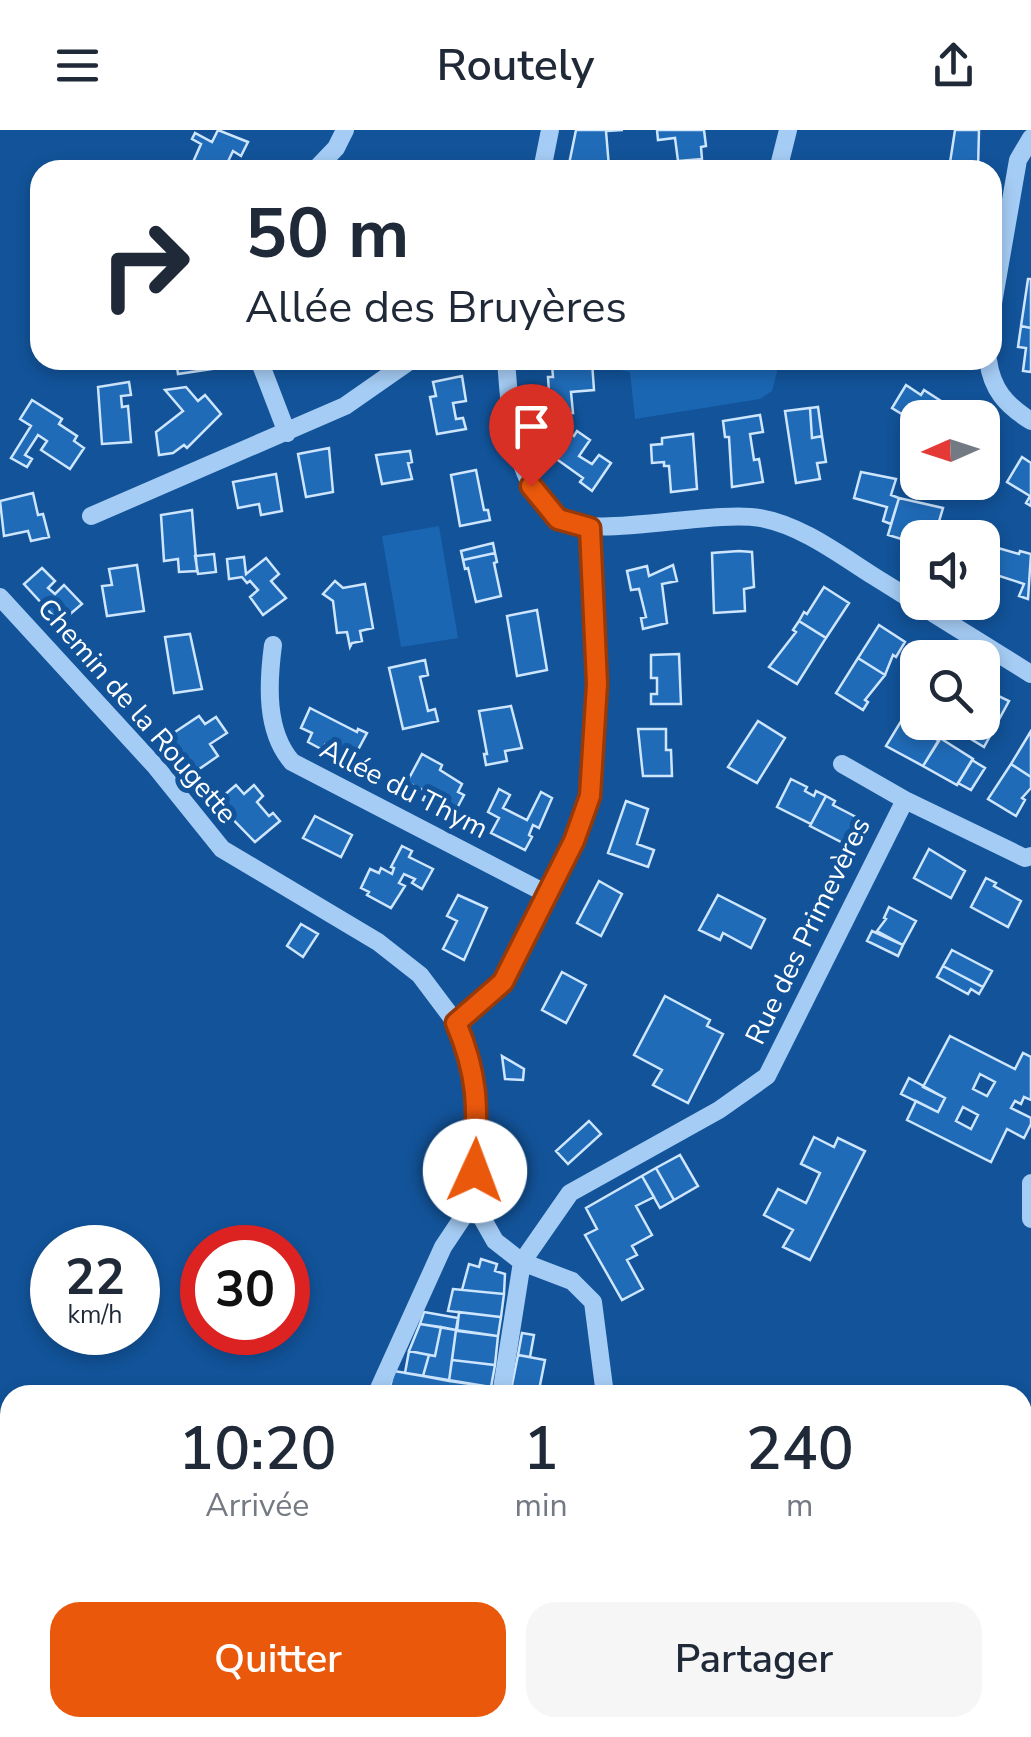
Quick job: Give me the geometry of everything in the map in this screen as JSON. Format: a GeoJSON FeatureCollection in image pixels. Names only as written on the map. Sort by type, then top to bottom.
{"type":"FeatureCollection","features":[{"type":"Feature","properties":{"kind":"street"},"geometry":{"type":"LineString","coordinates":[[325,160],[346,130]]}},
{"type":"Feature","properties":{"kind":"street"},"geometry":{"type":"LineString","coordinates":[[544,160],[550,130]]}},
{"type":"Feature","properties":{"kind":"street"},"geometry":{"type":"LineString","coordinates":[[780,160],[788,130]]}},
{"type":"Feature","properties":{"kind":"street"},"geometry":{"type":"LineString","coordinates":[[1002,252],[1018,160],[1031,138]]}},
{"type":"Feature","properties":{"kind":"street"},"geometry":{"type":"LineString","coordinates":[[263,370],[287,433]]}},
{"type":"Feature","properties":{"kind":"street"},"geometry":{"type":"LineString","coordinates":[[91,516],[345,406],[397,370]]}},
{"type":"Feature","properties":{"kind":"street"},"geometry":{"type":"LineString","coordinates":[[507,370],[511,420],[531,486],[558,519],[590,528],[733,514],[764,518],[814,540],[1031,674]]}},
{"type":"Feature","properties":{"kind":"street"},"geometry":{"type":"LineString","coordinates":[[989,370],[990,380],[1006,405],[1031,421]]}},
{"type":"Feature","properties":{"kind":"street"},"geometry":{"type":"LineString","coordinates":[[456,1023],[503,982],[574,841],[590,796],[597,684],[590,528]]}},
{"type":"Feature","properties":{"kind":"street","name":"Chemin de la Rougette"},"geometry":{"type":"LineString","coordinates":[[0,598],[156,767],[222,849],[378,942],[420,975],[456,1023],[471,1058],[478,1108],[474,1202]]}},
{"type":"Feature","properties":{"kind":"street","name":"Allée du Thym"},"geometry":{"type":"LineString","coordinates":[[273,644],[269,674],[273,730],[292,762],[547,894]]}},
{"type":"Feature","properties":{"kind":"street","name":"Rue des Primevères"},"geometry":{"type":"LineString","coordinates":[[842,764],[905,800],[1025,858],[1031,856]]}},
{"type":"Feature","properties":{"kind":"street","name":"Rue des Primevères"},"geometry":{"type":"LineString","coordinates":[[522,1262],[570,1193],[719,1110],[767,1076],[905,800]]}},
{"type":"Feature","properties":{"kind":"street"},"geometry":{"type":"LineString","coordinates":[[1031,1183],[1031,1219]]}},
{"type":"Feature","properties":{"kind":"street"},"geometry":{"type":"LineString","coordinates":[[380,1385],[442,1246],[474,1202],[495,1242],[522,1262],[572,1280],[593,1302],[604,1385]]}},
{"type":"Feature","properties":{"kind":"street"},"geometry":{"type":"LineString","coordinates":[[503,1385],[522,1262]]}},
{"type":"Feature","properties":{"kind":"shaded area"},"geometry":{"type":"Polygon","coordinates":[[[620,370],[777,370],[772,391],[760,399],[635,419],[630,372],[620,370]]]}},
{"type":"Feature","properties":{"kind":"shaded area"},"geometry":{"type":"Polygon","coordinates":[[[439,526],[458,638],[401,647],[382,536],[439,526]]]}},
{"type":"Feature","properties":{"kind":"building"},"geometry":{"type":"Polygon","coordinates":[[[218,130],[248,142],[241,156],[233,151],[229,160],[194,160],[201,144],[192,139],[195,133],[212,142],[218,130]]]}},
{"type":"Feature","properties":{"kind":"building"},"geometry":{"type":"Polygon","coordinates":[[[576,130],[623,130],[606,131],[608,160],[570,160],[576,130]]]}},
{"type":"Feature","properties":{"kind":"building"},"geometry":{"type":"Polygon","coordinates":[[[657,130],[704,130],[706,146],[701,147],[702,159],[678,160],[675,138],[658,140],[657,130]]]}},
{"type":"Feature","properties":{"kind":"building"},"geometry":{"type":"Polygon","coordinates":[[[955,130],[979,130],[978,160],[950,160],[955,130]]]}},
{"type":"Feature","properties":{"kind":"building"},"geometry":{"type":"Polygon","coordinates":[[[1031,279],[1031,328],[1021,326],[1031,279]]]}},
{"type":"Feature","properties":{"kind":"building"},"geometry":{"type":"Polygon","coordinates":[[[1021,326],[1031,328],[1031,372],[1023,371],[1026,348],[1018,347],[1021,326]]]}},
{"type":"Feature","properties":{"kind":"building"},"geometry":{"type":"Polygon","coordinates":[[[552,370],[593,370],[594,390],[571,392],[573,413],[544,415],[543,392],[549,392],[548,377],[553,377],[552,370]]]}},
{"type":"Feature","properties":{"kind":"building"},"geometry":{"type":"Polygon","coordinates":[[[462,376],[466,401],[453,403],[456,419],[463,418],[466,429],[437,434],[430,397],[436,396],[433,382],[462,376]]]}},
{"type":"Feature","properties":{"kind":"building"},"geometry":{"type":"Polygon","coordinates":[[[129,382],[131,395],[121,396],[122,407],[128,406],[131,442],[102,444],[98,387],[129,382]]]}},
{"type":"Feature","properties":{"kind":"building"},"geometry":{"type":"Polygon","coordinates":[[[906,385],[939,400],[900,400],[900,413],[892,408],[906,385]]]}},
{"type":"Feature","properties":{"kind":"building"},"geometry":{"type":"Polygon","coordinates":[[[186,387],[198,401],[205,395],[221,414],[187,448],[184,445],[173,453],[159,455],[156,432],[183,411],[165,390],[186,387]]]}},
{"type":"Feature","properties":{"kind":"building"},"geometry":{"type":"Polygon","coordinates":[[[32,400],[62,419],[59,424],[77,436],[74,441],[84,448],[70,469],[41,450],[47,441],[38,435],[25,455],[32,459],[27,467],[11,458],[31,426],[20,419],[32,400]]]}},
{"type":"Feature","properties":{"kind":"building"},"geometry":{"type":"Polygon","coordinates":[[[818,407],[822,436],[812,438],[810,408],[818,407]]]}},
{"type":"Feature","properties":{"kind":"building"},"geometry":{"type":"Polygon","coordinates":[[[810,408],[812,438],[822,436],[826,462],[817,463],[820,479],[796,483],[785,411],[810,408]]]}},
{"type":"Feature","properties":{"kind":"building"},"geometry":{"type":"Polygon","coordinates":[[[760,415],[763,432],[750,434],[763,482],[732,487],[729,437],[725,437],[723,421],[760,415]]]}},
{"type":"Feature","properties":{"kind":"building"},"geometry":{"type":"Polygon","coordinates":[[[564,429],[574,436],[577,431],[590,440],[579,456],[592,464],[599,455],[611,463],[592,491],[580,482],[583,478],[548,453],[564,429]]]}},
{"type":"Feature","properties":{"kind":"building"},"geometry":{"type":"Polygon","coordinates":[[[693,434],[697,489],[671,492],[669,466],[664,466],[664,462],[652,463],[651,445],[662,444],[662,438],[693,434]]]}},
{"type":"Feature","properties":{"kind":"building"},"geometry":{"type":"Polygon","coordinates":[[[329,448],[333,492],[306,497],[298,454],[329,448]]]}},
{"type":"Feature","properties":{"kind":"building"},"geometry":{"type":"Polygon","coordinates":[[[410,451],[412,479],[382,484],[376,455],[410,451]]]}},
{"type":"Feature","properties":{"kind":"building"},"geometry":{"type":"Polygon","coordinates":[[[1022,457],[1031,463],[1031,506],[1026,503],[1030,496],[1007,482],[1022,457]]]}},
{"type":"Feature","properties":{"kind":"building"},"geometry":{"type":"Polygon","coordinates":[[[476,470],[484,510],[488,510],[490,520],[460,526],[451,475],[476,470]]]}},
{"type":"Feature","properties":{"kind":"building"},"geometry":{"type":"Polygon","coordinates":[[[861,472],[896,479],[891,495],[899,498],[891,524],[883,521],[887,507],[854,498],[861,472]]]}},
{"type":"Feature","properties":{"kind":"building"},"geometry":{"type":"Polygon","coordinates":[[[276,474],[282,511],[261,515],[259,504],[238,508],[233,482],[276,474]]]}},
{"type":"Feature","properties":{"kind":"building"},"geometry":{"type":"Polygon","coordinates":[[[33,493],[49,537],[31,541],[28,531],[4,536],[0,501],[33,493]]]}},
{"type":"Feature","properties":{"kind":"building"},"geometry":{"type":"Polygon","coordinates":[[[899,498],[943,508],[939,520],[900,520],[900,539],[888,535],[899,498]]]}},
{"type":"Feature","properties":{"kind":"building"},"geometry":{"type":"Polygon","coordinates":[[[192,510],[197,571],[179,572],[178,559],[164,561],[161,515],[192,510]]]}},
{"type":"Feature","properties":{"kind":"building"},"geometry":{"type":"Polygon","coordinates":[[[493,543],[495,553],[463,560],[461,551],[493,543]]]}},
{"type":"Feature","properties":{"kind":"building"},"geometry":{"type":"Polygon","coordinates":[[[1000,549],[1031,554],[1028,599],[1019,596],[1024,584],[1000,576],[1000,549]]]}},
{"type":"Feature","properties":{"kind":"building"},"geometry":{"type":"Polygon","coordinates":[[[752,552],[754,587],[744,589],[745,611],[714,613],[712,553],[752,552]]]}},
{"type":"Feature","properties":{"kind":"building"},"geometry":{"type":"Polygon","coordinates":[[[495,553],[501,596],[476,602],[463,560],[495,553]]]}},
{"type":"Feature","properties":{"kind":"building"},"geometry":{"type":"Polygon","coordinates":[[[214,554],[216,572],[198,574],[195,556],[214,554]]]}},
{"type":"Feature","properties":{"kind":"building"},"geometry":{"type":"Polygon","coordinates":[[[244,557],[246,574],[266,558],[279,574],[271,581],[286,598],[263,615],[250,597],[258,590],[250,581],[247,583],[242,577],[229,579],[227,559],[244,557]]]}},
{"type":"Feature","properties":{"kind":"building"},"geometry":{"type":"Polygon","coordinates":[[[137,565],[144,611],[107,616],[102,586],[112,585],[109,569],[137,565]]]}},
{"type":"Feature","properties":{"kind":"building"},"geometry":{"type":"Polygon","coordinates":[[[673,565],[677,581],[662,584],[667,623],[643,629],[641,618],[646,617],[639,589],[631,590],[627,571],[647,566],[649,576],[673,565]]]}},
{"type":"Feature","properties":{"kind":"building"},"geometry":{"type":"Polygon","coordinates":[[[42,568],[55,581],[48,588],[55,594],[64,585],[82,604],[69,615],[66,612],[57,620],[24,584],[42,568]]]}},
{"type":"Feature","properties":{"kind":"building"},"geometry":{"type":"Polygon","coordinates":[[[335,581],[343,588],[365,584],[373,628],[360,631],[362,641],[350,647],[347,632],[337,633],[333,601],[323,594],[335,581]]]}},
{"type":"Feature","properties":{"kind":"building"},"geometry":{"type":"Polygon","coordinates":[[[824,587],[849,603],[826,638],[799,621],[824,587]]]}},
{"type":"Feature","properties":{"kind":"building"},"geometry":{"type":"Polygon","coordinates":[[[537,610],[547,670],[517,676],[507,616],[537,610]]]}},
{"type":"Feature","properties":{"kind":"building"},"geometry":{"type":"Polygon","coordinates":[[[799,621],[826,638],[797,684],[769,667],[796,632],[793,630],[799,621]]]}},
{"type":"Feature","properties":{"kind":"building"},"geometry":{"type":"Polygon","coordinates":[[[879,625],[902,640],[885,675],[858,658],[879,625]]]}},
{"type":"Feature","properties":{"kind":"building"},"geometry":{"type":"Polygon","coordinates":[[[190,634],[202,689],[174,693],[165,637],[190,634]]]}},
{"type":"Feature","properties":{"kind":"building"},"geometry":{"type":"Polygon","coordinates":[[[679,654],[681,704],[651,704],[651,694],[657,694],[657,678],[651,678],[651,655],[679,654]]]}},
{"type":"Feature","properties":{"kind":"building"},"geometry":{"type":"Polygon","coordinates":[[[858,658],[885,675],[865,700],[868,702],[863,710],[836,693],[858,658]]]}},
{"type":"Feature","properties":{"kind":"building"},"geometry":{"type":"Polygon","coordinates":[[[425,660],[428,675],[420,677],[428,711],[435,709],[438,721],[403,729],[389,668],[425,660]]]}},
{"type":"Feature","properties":{"kind":"building"},"geometry":{"type":"Polygon","coordinates":[[[1000,697],[1009,701],[1000,718],[1000,697]]]}},
{"type":"Feature","properties":{"kind":"building"},"geometry":{"type":"Polygon","coordinates":[[[511,706],[522,748],[505,751],[507,761],[486,765],[479,711],[511,706]]]}},
{"type":"Feature","properties":{"kind":"building"},"geometry":{"type":"Polygon","coordinates":[[[310,708],[357,732],[358,729],[367,733],[353,759],[325,745],[323,750],[308,742],[312,733],[301,728],[310,708]]]}},
{"type":"Feature","properties":{"kind":"building"},"geometry":{"type":"Polygon","coordinates":[[[199,716],[205,724],[216,717],[227,733],[210,744],[218,756],[192,774],[166,738],[199,716]]]}},
{"type":"Feature","properties":{"kind":"building"},"geometry":{"type":"Polygon","coordinates":[[[758,721],[785,738],[757,783],[728,767],[758,721]]]}},
{"type":"Feature","properties":{"kind":"building"},"geometry":{"type":"Polygon","coordinates":[[[900,723],[900,740],[939,741],[923,766],[886,746],[900,723]]]}},
{"type":"Feature","properties":{"kind":"building"},"geometry":{"type":"Polygon","coordinates":[[[638,729],[666,729],[672,776],[643,776],[638,729]]]}},
{"type":"Feature","properties":{"kind":"building"},"geometry":{"type":"Polygon","coordinates":[[[1031,731],[1031,777],[1011,764],[1031,731]]]}},
{"type":"Feature","properties":{"kind":"building"},"geometry":{"type":"Polygon","coordinates":[[[939,740],[973,759],[957,785],[923,766],[939,740]]]}},
{"type":"Feature","properties":{"kind":"building"},"geometry":{"type":"Polygon","coordinates":[[[422,754],[442,765],[440,770],[462,784],[458,792],[464,795],[456,810],[446,804],[443,810],[423,800],[427,792],[407,782],[422,754]]]}},
{"type":"Feature","properties":{"kind":"building"},"geometry":{"type":"Polygon","coordinates":[[[972,760],[985,768],[971,790],[958,783],[972,760]]]}},
{"type":"Feature","properties":{"kind":"building"},"geometry":{"type":"Polygon","coordinates":[[[1011,764],[1031,777],[1031,788],[1022,798],[1025,800],[1016,816],[988,799],[1011,764]]]}},
{"type":"Feature","properties":{"kind":"building"},"geometry":{"type":"Polygon","coordinates":[[[791,779],[807,787],[805,791],[814,796],[816,791],[826,796],[811,824],[777,807],[791,779]]]}},
{"type":"Feature","properties":{"kind":"building"},"geometry":{"type":"Polygon","coordinates":[[[236,785],[244,794],[254,785],[263,796],[257,802],[269,816],[273,813],[280,821],[255,842],[216,802],[236,785]]]}},
{"type":"Feature","properties":{"kind":"building"},"geometry":{"type":"Polygon","coordinates":[[[499,789],[510,795],[503,808],[527,820],[541,792],[552,798],[539,828],[533,825],[525,850],[491,833],[499,818],[488,812],[499,789]]]}},
{"type":"Feature","properties":{"kind":"building"},"geometry":{"type":"Polygon","coordinates":[[[826,796],[835,801],[833,805],[858,818],[845,844],[810,826],[826,796]]]}},
{"type":"Feature","properties":{"kind":"building"},"geometry":{"type":"Polygon","coordinates":[[[626,801],[648,809],[637,844],[654,850],[648,867],[608,853],[626,801]]]}},
{"type":"Feature","properties":{"kind":"building"},"geometry":{"type":"Polygon","coordinates":[[[315,816],[352,835],[341,857],[303,838],[315,816]]]}},
{"type":"Feature","properties":{"kind":"building"},"geometry":{"type":"Polygon","coordinates":[[[402,846],[412,851],[409,857],[433,869],[422,889],[412,883],[415,879],[404,874],[399,883],[405,886],[391,908],[361,888],[370,869],[379,873],[381,868],[392,874],[391,867],[402,846]]]}},
{"type":"Feature","properties":{"kind":"building"},"geometry":{"type":"Polygon","coordinates":[[[929,849],[965,871],[951,898],[914,878],[929,849]]]}},
{"type":"Feature","properties":{"kind":"building"},"geometry":{"type":"Polygon","coordinates":[[[986,878],[1021,901],[1008,927],[971,907],[986,878]]]}},
{"type":"Feature","properties":{"kind":"building"},"geometry":{"type":"Polygon","coordinates":[[[599,881],[622,894],[601,936],[577,923],[599,881]]]}},
{"type":"Feature","properties":{"kind":"building"},"geometry":{"type":"Polygon","coordinates":[[[458,895],[487,908],[464,960],[443,949],[457,921],[447,916],[458,895]]]}},
{"type":"Feature","properties":{"kind":"building"},"geometry":{"type":"Polygon","coordinates":[[[718,895],[765,919],[751,948],[723,933],[720,940],[699,930],[718,895]]]}},
{"type":"Feature","properties":{"kind":"building"},"geometry":{"type":"Polygon","coordinates":[[[889,907],[916,921],[903,945],[877,931],[889,907]]]}},
{"type":"Feature","properties":{"kind":"building"},"geometry":{"type":"Polygon","coordinates":[[[301,924],[318,934],[303,957],[287,946],[301,924]]]}},
{"type":"Feature","properties":{"kind":"building"},"geometry":{"type":"Polygon","coordinates":[[[872,931],[903,945],[898,956],[867,941],[872,931]]]}},
{"type":"Feature","properties":{"kind":"building"},"geometry":{"type":"Polygon","coordinates":[[[952,950],[992,971],[983,987],[943,966],[952,950]]]}},
{"type":"Feature","properties":{"kind":"building"},"geometry":{"type":"Polygon","coordinates":[[[943,966],[983,987],[979,994],[971,989],[968,994],[937,977],[943,966]]]}},
{"type":"Feature","properties":{"kind":"building"},"geometry":{"type":"Polygon","coordinates":[[[562,972],[586,985],[566,1023],[542,1010],[562,972]]]}},
{"type":"Feature","properties":{"kind":"building"},"geometry":{"type":"Polygon","coordinates":[[[665,996],[710,1020],[707,1026],[723,1034],[688,1103],[653,1085],[662,1070],[634,1055],[665,996]]]}},
{"type":"Feature","properties":{"kind":"building"},"geometry":{"type":"Polygon","coordinates":[[[950,1036],[1015,1069],[1023,1053],[1031,1057],[1031,1100],[1024,1097],[1021,1104],[1015,1101],[1011,1108],[1031,1118],[1031,1124],[1024,1138],[1007,1129],[991,1162],[907,1120],[916,1101],[938,1112],[945,1098],[923,1087],[950,1036]],[[980,1074],[973,1089],[987,1096],[995,1082],[980,1074]],[[963,1107],[956,1121],[971,1129],[978,1115],[963,1107]]]}},
{"type":"Feature","properties":{"kind":"building"},"geometry":{"type":"Polygon","coordinates":[[[502,1056],[524,1069],[523,1080],[505,1079],[502,1056]]]}},
{"type":"Feature","properties":{"kind":"building"},"geometry":{"type":"Polygon","coordinates":[[[909,1078],[945,1098],[938,1112],[901,1094],[909,1078]]]}},
{"type":"Feature","properties":{"kind":"building"},"geometry":{"type":"Polygon","coordinates":[[[589,1121],[601,1134],[568,1164],[556,1151],[589,1121]]]}},
{"type":"Feature","properties":{"kind":"building"},"geometry":{"type":"Polygon","coordinates":[[[814,1137],[834,1147],[838,1138],[865,1151],[810,1260],[783,1247],[793,1230],[764,1215],[778,1189],[806,1203],[820,1173],[801,1164],[814,1137]]]}},
{"type":"Feature","properties":{"kind":"building"},"geometry":{"type":"Polygon","coordinates":[[[680,1155],[698,1186],[674,1200],[656,1168],[680,1155]]]}},
{"type":"Feature","properties":{"kind":"building"},"geometry":{"type":"Polygon","coordinates":[[[656,1168],[674,1200],[660,1208],[642,1176],[656,1168]]]}},
{"type":"Feature","properties":{"kind":"building"},"geometry":{"type":"Polygon","coordinates":[[[642,1176],[654,1197],[636,1206],[652,1235],[632,1246],[637,1255],[627,1260],[643,1289],[622,1300],[585,1235],[597,1229],[586,1208],[642,1176]]]}},
{"type":"Feature","properties":{"kind":"building"},"geometry":{"type":"Polygon","coordinates":[[[481,1259],[497,1264],[495,1271],[505,1274],[504,1294],[462,1290],[469,1264],[479,1267],[481,1259]]]}},
{"type":"Feature","properties":{"kind":"building"},"geometry":{"type":"Polygon","coordinates":[[[453,1289],[504,1294],[501,1317],[448,1311],[453,1289]]]}},
{"type":"Feature","properties":{"kind":"building"},"geometry":{"type":"Polygon","coordinates":[[[424,1312],[458,1318],[456,1330],[420,1324],[424,1312]]]}},
{"type":"Feature","properties":{"kind":"building"},"geometry":{"type":"Polygon","coordinates":[[[459,1312],[501,1317],[498,1336],[457,1331],[459,1312]]]}},
{"type":"Feature","properties":{"kind":"building"},"geometry":{"type":"Polygon","coordinates":[[[420,1324],[441,1327],[435,1356],[409,1351],[420,1324]]]}},
{"type":"Feature","properties":{"kind":"building"},"geometry":{"type":"Polygon","coordinates":[[[441,1327],[456,1330],[449,1381],[423,1376],[429,1355],[435,1356],[441,1327]]]}},
{"type":"Feature","properties":{"kind":"building"},"geometry":{"type":"Polygon","coordinates":[[[456,1330],[498,1336],[495,1365],[452,1360],[456,1330]]]}},
{"type":"Feature","properties":{"kind":"building"},"geometry":{"type":"Polygon","coordinates":[[[522,1333],[534,1335],[530,1357],[518,1355],[522,1333]]]}},
{"type":"Feature","properties":{"kind":"building"},"geometry":{"type":"Polygon","coordinates":[[[409,1351],[429,1355],[423,1376],[405,1373],[409,1351]]]}},
{"type":"Feature","properties":{"kind":"building"},"geometry":{"type":"Polygon","coordinates":[[[518,1355],[545,1360],[540,1385],[512,1385],[518,1355]]]}},
{"type":"Feature","properties":{"kind":"building"},"geometry":{"type":"Polygon","coordinates":[[[452,1360],[495,1365],[491,1385],[449,1381],[452,1360]]]}},
{"type":"Feature","properties":{"kind":"building"},"geometry":{"type":"Polygon","coordinates":[[[394,1371],[479,1385],[390,1385],[394,1371]]]}},
{"type":"Feature","properties":{"kind":"route"},"geometry":{"type":"LineString","coordinates":[[475,1171],[478,1108],[471,1058],[456,1023],[503,982],[574,841],[590,796],[597,684],[590,528],[558,519],[531,486]]}}]}
